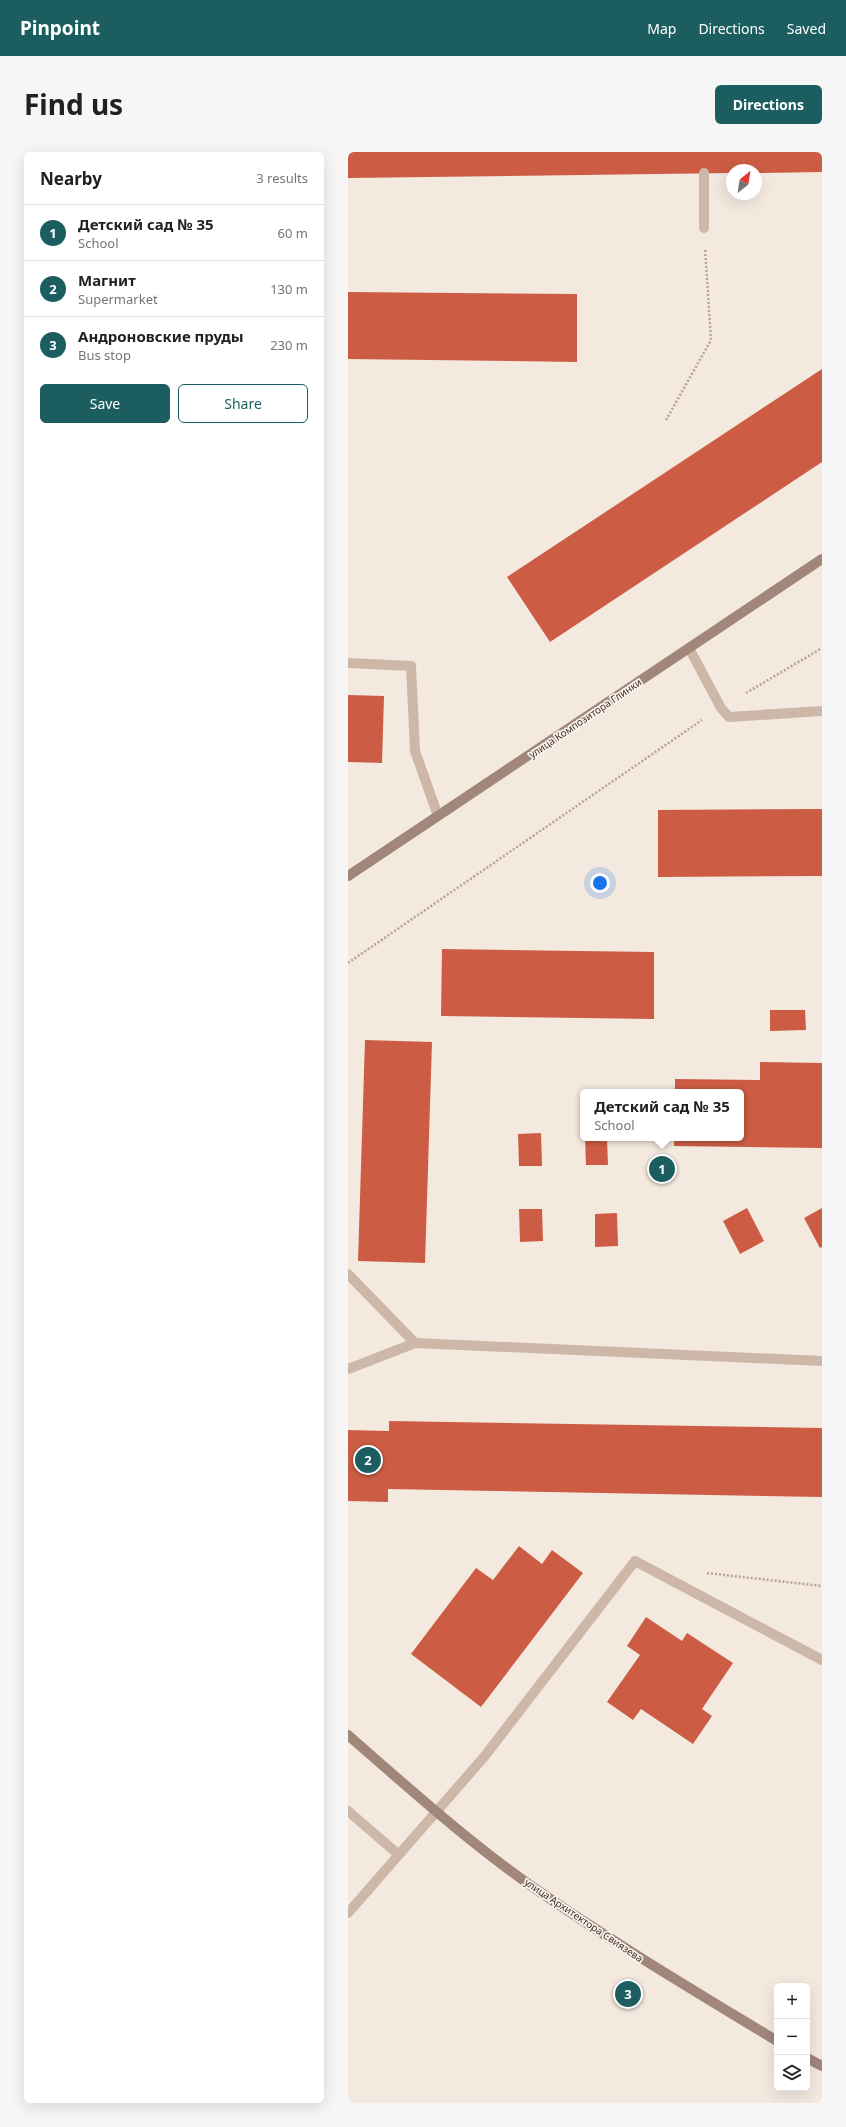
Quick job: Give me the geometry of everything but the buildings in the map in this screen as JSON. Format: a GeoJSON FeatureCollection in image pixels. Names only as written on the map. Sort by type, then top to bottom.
{"type":"FeatureCollection","features":[{"type":"Feature","properties":{"kind":"street","name":"улица Композитора Глинки"},"geometry":{"type":"LineString","coordinates":[[348,876],[822,559]]}},
{"type":"Feature","properties":{"kind":"street","name":"улица Архитектора Свиязева"},"geometry":{"type":"LineString","coordinates":[[348,1735],[436,1812],[542,1894],[668,1975],[774,2039]]}},
{"type":"Feature","properties":{"kind":"street"},"geometry":{"type":"LineString","coordinates":[[810,2060],[822,2066]]}},
{"type":"Feature","properties":{"kind":"lane"},"geometry":{"type":"LineString","coordinates":[[704,173],[704,228]]}},
{"type":"Feature","properties":{"kind":"lane"},"geometry":{"type":"LineString","coordinates":[[689,648],[721,708],[729,717],[822,711]]}},
{"type":"Feature","properties":{"kind":"lane"},"geometry":{"type":"LineString","coordinates":[[348,663],[411,666],[415,751],[438,816]]}},
{"type":"Feature","properties":{"kind":"lane"},"geometry":{"type":"LineString","coordinates":[[348,1274],[415,1343]]}},
{"type":"Feature","properties":{"kind":"lane"},"geometry":{"type":"LineString","coordinates":[[348,1369],[415,1343],[822,1361]]}},
{"type":"Feature","properties":{"kind":"lane"},"geometry":{"type":"LineString","coordinates":[[348,1913],[484,1757],[634,1561],[822,1660]]}},
{"type":"Feature","properties":{"kind":"lane"},"geometry":{"type":"LineString","coordinates":[[348,1811],[399,1855]]}},
{"type":"Feature","properties":{"kind":"path"},"geometry":{"type":"LineString","coordinates":[[666,420],[711,340],[704,228]]}},
{"type":"Feature","properties":{"kind":"path"},"geometry":{"type":"LineString","coordinates":[[348,963],[721,708],[822,648]]}},
{"type":"Feature","properties":{"kind":"path"},"geometry":{"type":"LineString","coordinates":[[699,1572],[822,1586]]}},
{"type":"Feature","properties":{"kind":"place","name":"Детский сад № 35"},"geometry":{"type":"Point","coordinates":[662,1169]}},
{"type":"Feature","properties":{"kind":"place","name":"Магнит"},"geometry":{"type":"Point","coordinates":[368,1460]}},
{"type":"Feature","properties":{"kind":"place","name":"Андроновские пруды"},"geometry":{"type":"Point","coordinates":[628,1994]}}]}
